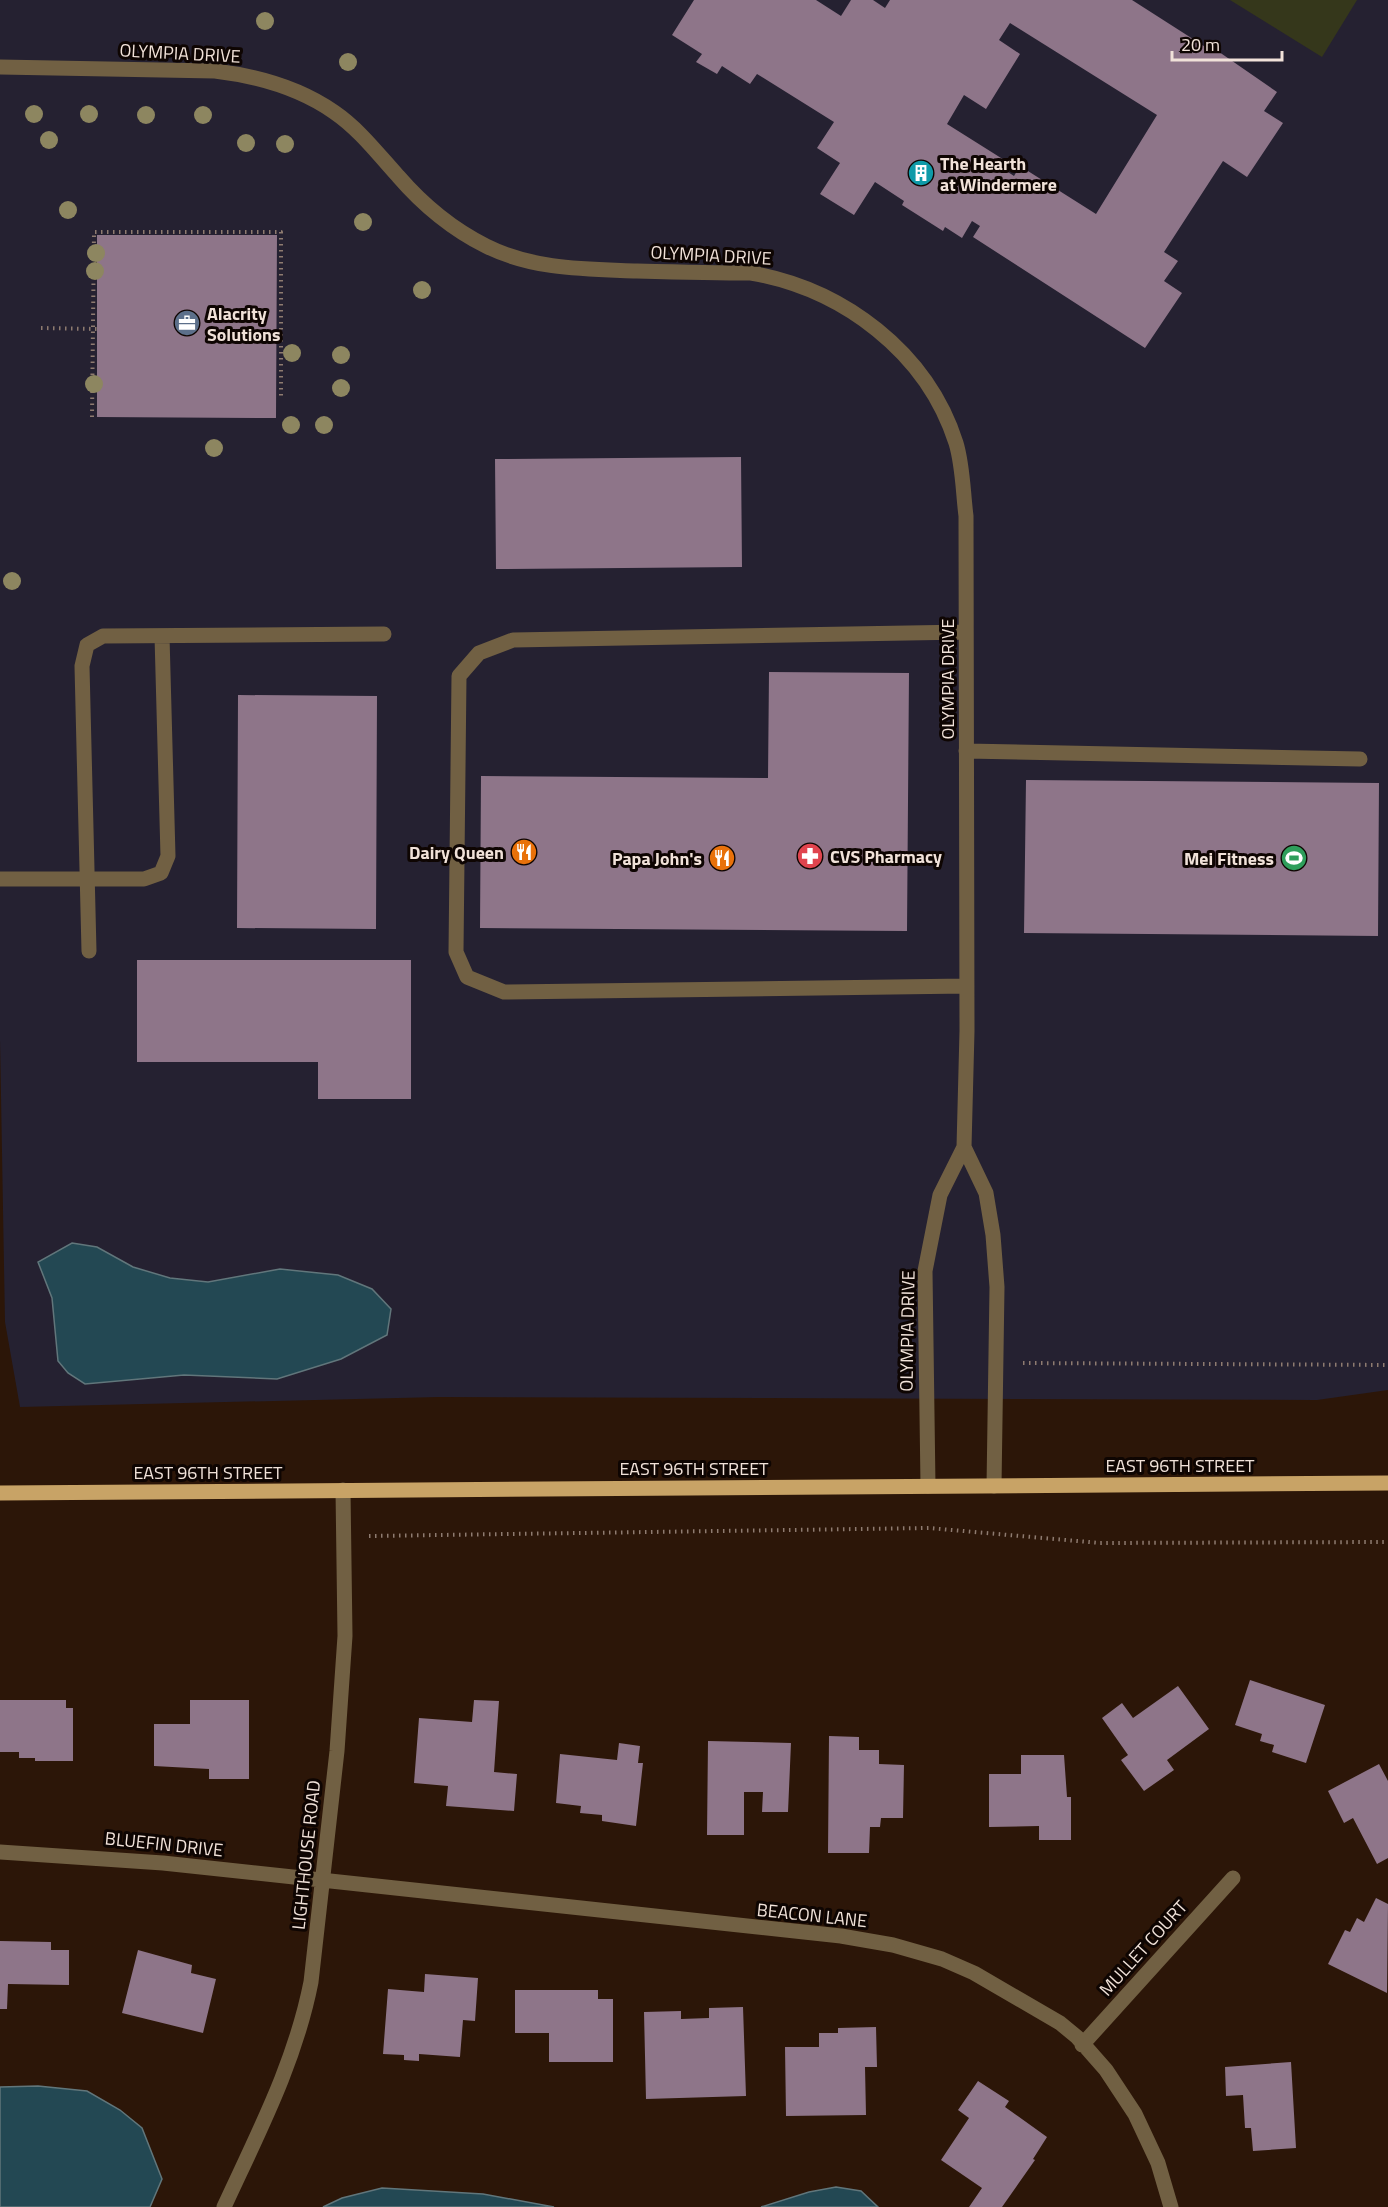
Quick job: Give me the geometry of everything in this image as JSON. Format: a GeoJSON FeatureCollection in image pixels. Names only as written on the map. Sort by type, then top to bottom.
{"type":"FeatureCollection","features":[{"type":"Feature","properties":{"kind":"main road","name":"EAST 96TH STREET"},"geometry":{"type":"LineString","coordinates":[[0,1493],[1388,1483]]}},
{"type":"Feature","properties":{"kind":"street","name":"OLYMPIA DRIVE"},"geometry":{"type":"LineString","coordinates":[[0,67],[215,71],[288,87],[334,112],[369,142],[429,207],[459,231],[489,248],[527,261],[563,269],[751,273],[780,278],[820,293],[848,310],[895,344],[923,376],[941,407],[957,445],[966,516],[967,986],[964,1147],[940,1195],[925,1272],[928,1486]]}},
{"type":"Feature","properties":{"kind":"street"},"geometry":{"type":"LineString","coordinates":[[966,632],[513,640],[479,653],[459,676],[456,952],[467,977],[504,992],[967,986]]}},
{"type":"Feature","properties":{"kind":"street"},"geometry":{"type":"LineString","coordinates":[[89,951],[82,666],[87,645],[103,636],[384,634]]}},
{"type":"Feature","properties":{"kind":"street"},"geometry":{"type":"LineString","coordinates":[[0,879],[144,879],[161,873],[168,856],[162,636]]}},
{"type":"Feature","properties":{"kind":"street"},"geometry":{"type":"LineString","coordinates":[[966,751],[1360,759]]}},
{"type":"Feature","properties":{"kind":"street","name":"OLYMPIA DRIVE"},"geometry":{"type":"LineString","coordinates":[[964,1147],[986,1193],[993,1235],[997,1287],[994,1486]]}},
{"type":"Feature","properties":{"kind":"street","name":"LIGHTHOUSE ROAD"},"geometry":{"type":"LineString","coordinates":[[224,2207],[268,2115],[294,2050],[311,1982],[337,1751],[345,1636],[344,1490]]}},
{"type":"Feature","properties":{"kind":"street","name":"BLUEFIN DRIVE"},"geometry":{"type":"LineString","coordinates":[[0,1852],[95,1856],[324,1881]]}},
{"type":"Feature","properties":{"kind":"street","name":"MULLET COURT"},"geometry":{"type":"LineString","coordinates":[[1082,2045],[1233,1878]]}},
{"type":"Feature","properties":{"kind":"street","name":"BEACON LANE"},"geometry":{"type":"LineString","coordinates":[[324,1881],[841,1936],[893,1945],[942,1959],[974,1973],[1060,2023],[1082,2045],[1116,2084],[1135,2114],[1158,2163],[1172,2207]]}},
{"type":"Feature","properties":{"kind":"path"},"geometry":{"type":"LineString","coordinates":[[92,417],[95,329],[94,232],[146,234],[281,232],[279,384],[281,400]]}},
{"type":"Feature","properties":{"kind":"path"},"geometry":{"type":"LineString","coordinates":[[41,328],[95,329]]}},
{"type":"Feature","properties":{"kind":"path"},"geometry":{"type":"LineString","coordinates":[[996,1364],[1388,1365]]}},
{"type":"Feature","properties":{"kind":"path"},"geometry":{"type":"LineString","coordinates":[[344,1537],[928,1528],[1100,1543],[1388,1542]]}},
{"type":"Feature","properties":{"kind":"shaded area"},"geometry":{"type":"Polygon","coordinates":[[[0,0],[1388,0],[1388,1390],[1317,1400],[439,1397],[20,1407],[5,1322],[0,1039],[0,0]]]}},
{"type":"Feature","properties":{"kind":"green space"},"geometry":{"type":"Polygon","coordinates":[[[1230,0],[1357,0],[1322,57],[1230,0]]]}},
{"type":"Feature","properties":{"kind":"water"},"geometry":{"type":"Polygon","coordinates":[[[72,1243],[97,1247],[133,1267],[170,1278],[208,1282],[280,1269],[338,1275],[372,1289],[391,1309],[387,1335],[341,1359],[277,1379],[184,1375],[85,1384],[68,1373],[58,1361],[52,1298],[38,1262],[72,1243]]]}},
{"type":"Feature","properties":{"kind":"water"},"geometry":{"type":"Polygon","coordinates":[[[38,2086],[87,2091],[120,2110],[142,2128],[162,2179],[150,2207],[0,2207],[0,2087],[38,2086]]]}},
{"type":"Feature","properties":{"kind":"water"},"geometry":{"type":"Polygon","coordinates":[[[836,2187],[861,2191],[878,2207],[761,2207],[809,2192],[836,2187]]]}},
{"type":"Feature","properties":{"kind":"water"},"geometry":{"type":"Polygon","coordinates":[[[382,2188],[483,2194],[554,2207],[323,2207],[342,2198],[382,2188]]]}},
{"type":"Feature","properties":{"kind":"building","name":"The Hearth at Windermere"},"geometry":{"type":"Polygon","coordinates":[[[694,0],[816,0],[841,16],[851,0],[873,0],[885,8],[890,0],[1132,0],[1207,48],[1209,45],[1277,92],[1264,111],[1283,123],[1247,177],[1223,161],[1164,252],[1178,261],[1164,281],[1182,293],[1145,348],[973,237],[980,226],[972,221],[962,238],[945,227],[943,231],[902,205],[904,201],[875,182],[854,215],[820,194],[840,163],[817,148],[834,122],[757,74],[750,84],[722,66],[717,74],[696,62],[702,54],[672,35],[694,0]],[[1010,23],[999,40],[1020,54],[986,109],[964,95],[947,124],[1009,163],[1005,170],[1014,176],[1020,166],[1096,214],[1157,115],[1010,23]]]}},
{"type":"Feature","properties":{"kind":"building"},"geometry":{"type":"Polygon","coordinates":[[[97,235],[277,235],[276,418],[97,417],[97,235]]]}},
{"type":"Feature","properties":{"kind":"building"},"geometry":{"type":"Polygon","coordinates":[[[741,457],[742,567],[496,569],[495,459],[741,457]]]}},
{"type":"Feature","properties":{"kind":"building"},"geometry":{"type":"Polygon","coordinates":[[[769,672],[909,673],[907,931],[480,928],[481,776],[768,778],[769,672]]]}},
{"type":"Feature","properties":{"kind":"building"},"geometry":{"type":"Polygon","coordinates":[[[238,695],[377,696],[376,929],[237,928],[238,695]]]}},
{"type":"Feature","properties":{"kind":"building"},"geometry":{"type":"Polygon","coordinates":[[[1026,780],[1379,783],[1378,936],[1024,933],[1026,780]]]}},
{"type":"Feature","properties":{"kind":"building"},"geometry":{"type":"Polygon","coordinates":[[[137,960],[411,960],[411,1099],[318,1099],[318,1062],[137,1062],[137,960]]]}},
{"type":"Feature","properties":{"kind":"building"},"geometry":{"type":"Polygon","coordinates":[[[1250,1680],[1325,1705],[1306,1763],[1272,1752],[1274,1745],[1260,1741],[1262,1734],[1235,1725],[1250,1680]]]}},
{"type":"Feature","properties":{"kind":"building"},"geometry":{"type":"Polygon","coordinates":[[[1178,1686],[1209,1729],[1167,1760],[1174,1770],[1144,1791],[1121,1760],[1128,1755],[1102,1718],[1122,1703],[1133,1718],[1178,1686]]]}},
{"type":"Feature","properties":{"kind":"building"},"geometry":{"type":"Polygon","coordinates":[[[0,1700],[66,1700],[66,1708],[73,1708],[73,1761],[35,1761],[35,1758],[19,1758],[19,1752],[0,1752],[0,1700]]]}},
{"type":"Feature","properties":{"kind":"building"},"geometry":{"type":"Polygon","coordinates":[[[190,1700],[249,1700],[249,1779],[209,1779],[209,1769],[154,1766],[154,1724],[190,1724],[190,1700]]]}},
{"type":"Feature","properties":{"kind":"building"},"geometry":{"type":"Polygon","coordinates":[[[474,1700],[499,1701],[494,1772],[517,1774],[514,1811],[446,1806],[448,1786],[414,1783],[419,1718],[472,1722],[474,1700]]]}},
{"type":"Feature","properties":{"kind":"building"},"geometry":{"type":"Polygon","coordinates":[[[829,1736],[859,1737],[859,1750],[879,1750],[879,1764],[904,1765],[903,1818],[881,1818],[880,1827],[870,1827],[869,1853],[828,1853],[829,1736]]]}},
{"type":"Feature","properties":{"kind":"building"},"geometry":{"type":"Polygon","coordinates":[[[708,1741],[791,1743],[788,1812],[762,1812],[763,1792],[744,1792],[744,1835],[707,1835],[708,1741]]]}},
{"type":"Feature","properties":{"kind":"building"},"geometry":{"type":"Polygon","coordinates":[[[619,1743],[640,1746],[638,1763],[643,1763],[636,1826],[602,1821],[602,1815],[580,1813],[581,1806],[556,1803],[560,1754],[617,1760],[619,1743]]]}},
{"type":"Feature","properties":{"kind":"building"},"geometry":{"type":"Polygon","coordinates":[[[1021,1755],[1064,1755],[1067,1797],[1071,1797],[1071,1840],[1039,1840],[1039,1826],[989,1827],[989,1774],[1021,1774],[1021,1755]]]}},
{"type":"Feature","properties":{"kind":"building"},"geometry":{"type":"Polygon","coordinates":[[[1379,1764],[1388,1781],[1388,1858],[1377,1864],[1353,1818],[1344,1823],[1328,1791],[1379,1764]]]}},
{"type":"Feature","properties":{"kind":"building"},"geometry":{"type":"Polygon","coordinates":[[[1376,1898],[1388,1904],[1387,1993],[1328,1964],[1345,1930],[1350,1932],[1357,1918],[1364,1922],[1376,1898]]]}},
{"type":"Feature","properties":{"kind":"building"},"geometry":{"type":"Polygon","coordinates":[[[0,1941],[51,1942],[51,1950],[69,1950],[69,1985],[8,1984],[7,2009],[0,2009],[0,1941]]]}},
{"type":"Feature","properties":{"kind":"building"},"geometry":{"type":"Polygon","coordinates":[[[138,1950],[192,1965],[191,1973],[216,1979],[203,2033],[122,2013],[138,1950]]]}},
{"type":"Feature","properties":{"kind":"building"},"geometry":{"type":"Polygon","coordinates":[[[425,1974],[478,1978],[475,2021],[463,2020],[460,2057],[419,2054],[419,2061],[404,2060],[404,2055],[383,2054],[388,1989],[424,1992],[425,1974]]]}},
{"type":"Feature","properties":{"kind":"building"},"geometry":{"type":"Polygon","coordinates":[[[515,1990],[598,1990],[598,1999],[613,1999],[613,2062],[549,2062],[549,2033],[515,2033],[515,1990]]]}},
{"type":"Feature","properties":{"kind":"building"},"geometry":{"type":"Polygon","coordinates":[[[743,2007],[746,2096],[646,2099],[644,2012],[681,2011],[681,2019],[709,2018],[709,2008],[743,2007]]]}},
{"type":"Feature","properties":{"kind":"building"},"geometry":{"type":"Polygon","coordinates":[[[876,2027],[877,2067],[865,2067],[866,2115],[786,2116],[785,2047],[819,2047],[819,2033],[838,2033],[838,2028],[876,2027]]]}},
{"type":"Feature","properties":{"kind":"building"},"geometry":{"type":"Polygon","coordinates":[[[1291,2062],[1296,2148],[1253,2151],[1251,2128],[1245,2128],[1243,2095],[1226,2096],[1225,2067],[1291,2062]]]}},
{"type":"Feature","properties":{"kind":"building"},"geometry":{"type":"Polygon","coordinates":[[[978,2081],[1009,2101],[1005,2107],[1047,2137],[1033,2159],[1035,2160],[1002,2207],[969,2207],[982,2188],[941,2160],[969,2118],[958,2110],[978,2081]]]}},
{"type":"Feature","properties":{"kind":"place","name":"The Hearth at Windermere"},"geometry":{"type":"Point","coordinates":[921,173]}},
{"type":"Feature","properties":{"kind":"place","name":"Alacrity Solutions"},"geometry":{"type":"Point","coordinates":[187,323]}},
{"type":"Feature","properties":{"kind":"place","name":"Dairy Queen"},"geometry":{"type":"Point","coordinates":[524,852]}},
{"type":"Feature","properties":{"kind":"place","name":"CVS Pharmacy"},"geometry":{"type":"Point","coordinates":[810,856]}},
{"type":"Feature","properties":{"kind":"place","name":"Papa John's"},"geometry":{"type":"Point","coordinates":[722,858]}},
{"type":"Feature","properties":{"kind":"place","name":"Mei Fitness"},"geometry":{"type":"Point","coordinates":[1294,858]}}]}
